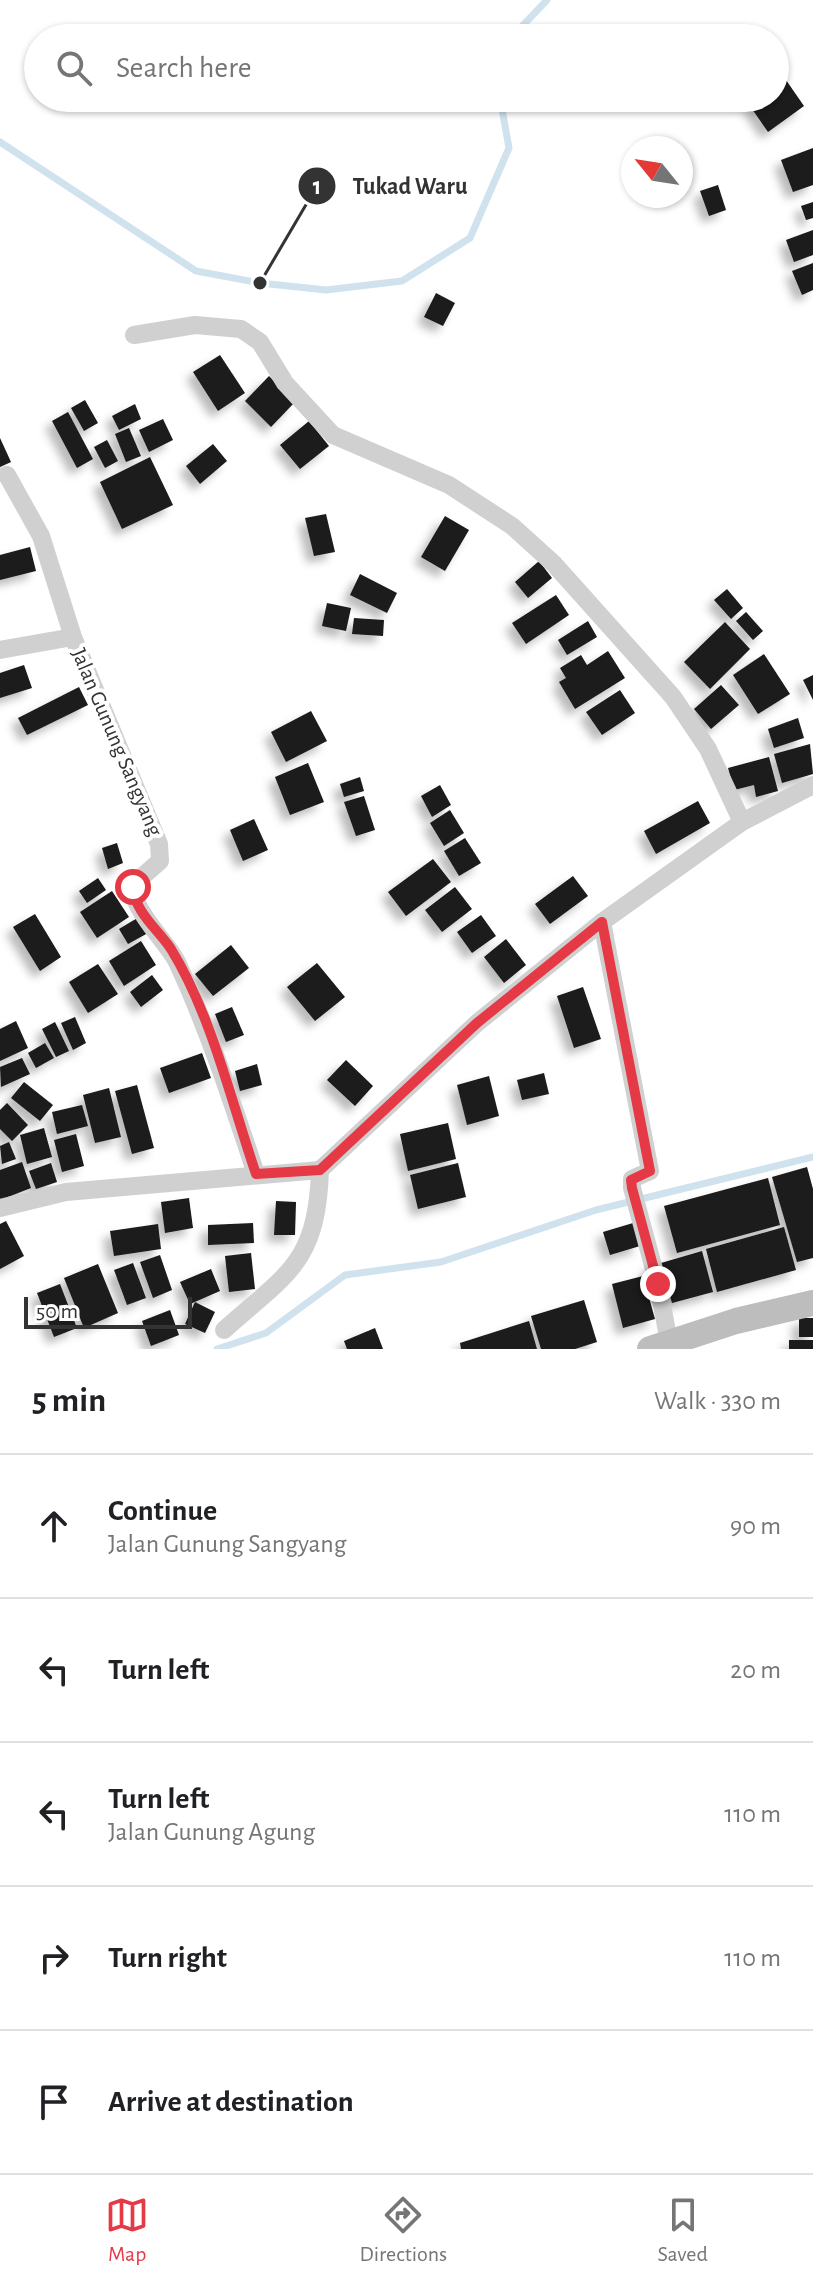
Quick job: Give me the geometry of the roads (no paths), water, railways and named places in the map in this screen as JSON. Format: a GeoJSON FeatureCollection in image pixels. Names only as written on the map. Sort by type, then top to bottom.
{"type":"FeatureCollection","features":[{"type":"Feature","properties":{"kind":"main road"},"geometry":{"type":"LineString","coordinates":[[659,1346],[778,1309],[813,1303]]}},
{"type":"Feature","properties":{"kind":"street"},"geometry":{"type":"LineString","coordinates":[[134,335],[195,325],[241,329],[260,342],[285,383],[333,435],[449,485],[512,526],[563,573],[673,697],[708,749],[742,822]]}},
{"type":"Feature","properties":{"kind":"street","name":"Jalan Gunung Sangyang"},"geometry":{"type":"LineString","coordinates":[[7,475],[41,536],[73,637],[159,844],[160,861],[133,887],[135,898],[171,949],[204,1020],[256,1174]]}},
{"type":"Feature","properties":{"kind":"street"},"geometry":{"type":"LineString","coordinates":[[0,650],[73,637]]}},
{"type":"Feature","properties":{"kind":"street"},"geometry":{"type":"LineString","coordinates":[[224,1330],[302,1257],[310,1240],[320,1170],[477,1023],[602,922],[742,822],[813,785]]}},
{"type":"Feature","properties":{"kind":"street"},"geometry":{"type":"LineString","coordinates":[[602,922],[650,1171],[631,1180],[658,1284],[659,1346]]}},
{"type":"Feature","properties":{"kind":"street"},"geometry":{"type":"LineString","coordinates":[[0,1208],[66,1192],[320,1170]]}},
{"type":"Feature","properties":{"kind":"waterway"},"geometry":{"type":"LineString","coordinates":[[524,24],[547,0]]}},
{"type":"Feature","properties":{"kind":"waterway"},"geometry":{"type":"LineString","coordinates":[[0,142],[196,271],[260,283],[326,290],[402,281],[470,238],[509,148],[503,112]]}},
{"type":"Feature","properties":{"kind":"waterway"},"geometry":{"type":"LineString","coordinates":[[217,1349],[266,1333],[345,1275],[441,1262],[596,1210],[813,1157]]}},
{"type":"Feature","properties":{"kind":"place","name":"Tukad Waru"},"geometry":{"type":"Point","coordinates":[260,283]}}]}
